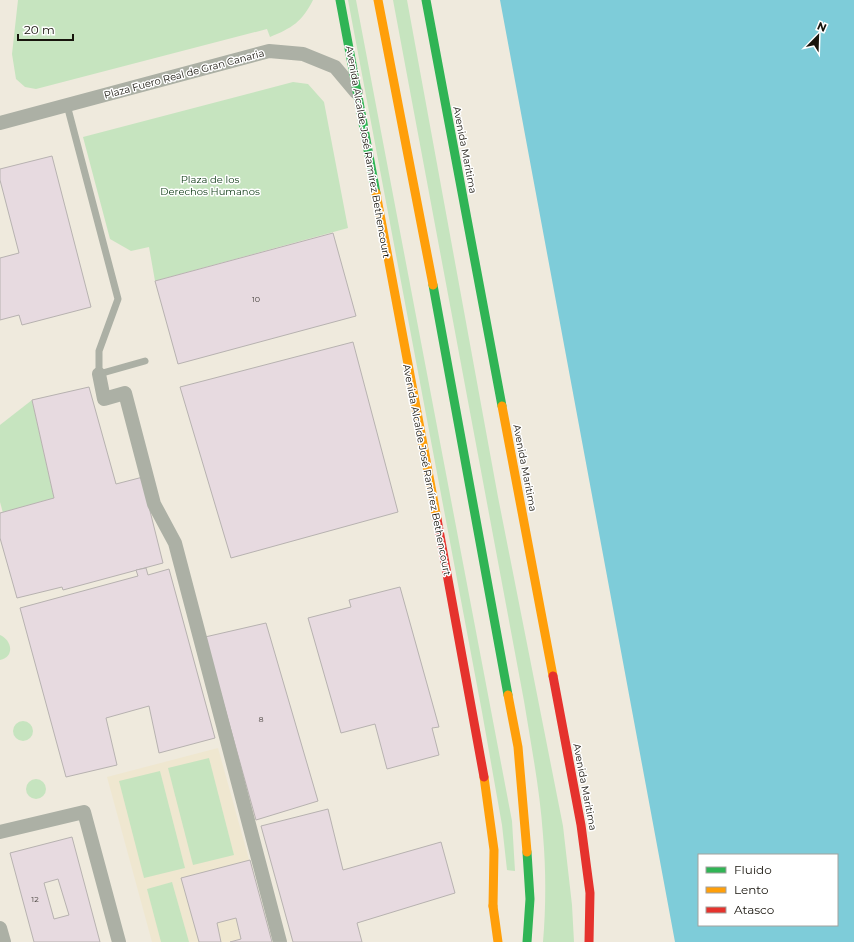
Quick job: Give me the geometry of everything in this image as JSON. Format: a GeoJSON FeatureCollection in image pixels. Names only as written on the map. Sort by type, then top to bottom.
{"type":"FeatureCollection","features":[{"type":"Feature","properties":{"kind":"main road","name":"Avenida Alcalde José Ramírez Bethencourt"},"geometry":{"type":"LineString","coordinates":[[340,0],[483,768],[494,850],[493,906]]}},
{"type":"Feature","properties":{"kind":"main road"},"geometry":{"type":"LineString","coordinates":[[378,0],[433,286],[518,747],[526,825],[530,899],[527,942]]}},
{"type":"Feature","properties":{"kind":"main road","name":"Avenida Maritima"},"geometry":{"type":"LineString","coordinates":[[426,0],[581,825],[590,893],[589,942]]}},
{"type":"Feature","properties":{"kind":"main road"},"geometry":{"type":"LineString","coordinates":[[590,893],[598,935]]}},
{"type":"Feature","properties":{"kind":"main road"},"geometry":{"type":"LineString","coordinates":[[493,906],[498,942]]}},
{"type":"Feature","properties":{"kind":"street","name":"Plaza Fuero Real de Gran Canaria"},"geometry":{"type":"LineString","coordinates":[[0,123],[269,51],[303,54],[335,67],[357,92]]}},
{"type":"Feature","properties":{"kind":"street"},"geometry":{"type":"LineString","coordinates":[[99,374],[104,399],[125,393],[154,504],[175,543],[280,942]]}},
{"type":"Feature","properties":{"kind":"street"},"geometry":{"type":"LineString","coordinates":[[0,832],[84,812],[119,942]]}},
{"type":"Feature","properties":{"kind":"street","name":"Avenida Alcalde José Ramírez Bethencourt"},"geometry":{"type":"LineString","coordinates":[[488,942],[493,906]]}},
{"type":"Feature","properties":{"kind":"street"},"geometry":{"type":"LineString","coordinates":[[0,928],[4,942]]}},
{"type":"Feature","properties":{"kind":"lane"},"geometry":{"type":"LineString","coordinates":[[67,105],[118,299],[99,351],[99,374],[145,361]]}},
{"type":"Feature","properties":{"kind":"shaded area"},"geometry":{"type":"Polygon","coordinates":[[[218,748],[272,942],[152,942],[107,777],[218,748]]]}},
{"type":"Feature","properties":{"kind":"green space"},"geometry":{"type":"Polygon","coordinates":[[[18,0],[313,0],[305,14],[296,23],[284,31],[270,37],[267,29],[36,89],[25,87],[16,79],[12,54],[18,0]]]}},
{"type":"Feature","properties":{"kind":"green space"},"geometry":{"type":"Polygon","coordinates":[[[348,0],[356,0],[512,821],[515,871],[507,870],[502,825],[482,712],[348,0]]]}},
{"type":"Feature","properties":{"kind":"green space"},"geometry":{"type":"Polygon","coordinates":[[[393,0],[407,0],[498,497],[563,826],[572,905],[574,942],[543,942],[545,861],[542,818],[535,768],[524,701],[393,0]]]}},
{"type":"Feature","properties":{"kind":"green space","name":"Plaza de los Derechos Humanos"},"geometry":{"type":"Polygon","coordinates":[[[293,82],[308,84],[324,102],[348,228],[155,281],[149,247],[131,251],[110,239],[83,137],[293,82]]]}},
{"type":"Feature","properties":{"kind":"green space"},"geometry":{"type":"Polygon","coordinates":[[[32,400],[54,498],[3,513],[0,502],[0,425],[32,400]]]}},
{"type":"Feature","properties":{"kind":"green space"},"geometry":{"type":"Polygon","coordinates":[[[0,635],[4,637],[9,644],[10,652],[8,656],[0,660],[0,635]]]}},
{"type":"Feature","properties":{"kind":"green space"},"geometry":{"type":"Polygon","coordinates":[[[23,721],[30,724],[33,731],[30,738],[23,741],[16,738],[13,731],[16,724],[23,721]]]}},
{"type":"Feature","properties":{"kind":"green space"},"geometry":{"type":"Polygon","coordinates":[[[209,758],[234,855],[193,865],[168,768],[209,758]]]}},
{"type":"Feature","properties":{"kind":"green space"},"geometry":{"type":"Polygon","coordinates":[[[160,771],[185,868],[144,878],[119,781],[160,771]]]}},
{"type":"Feature","properties":{"kind":"green space"},"geometry":{"type":"Polygon","coordinates":[[[36,779],[43,782],[46,789],[43,796],[36,799],[29,796],[26,789],[29,782],[36,779]]]}},
{"type":"Feature","properties":{"kind":"green space"},"geometry":{"type":"Polygon","coordinates":[[[172,882],[189,942],[161,942],[147,889],[172,882]]]}},
{"type":"Feature","properties":{"kind":"water"},"geometry":{"type":"Polygon","coordinates":[[[500,0],[854,0],[854,942],[675,942],[500,0]]]}},
{"type":"Feature","properties":{"kind":"building"},"geometry":{"type":"Polygon","coordinates":[[[52,156],[91,307],[22,325],[19,315],[0,320],[0,258],[19,253],[0,180],[0,169],[52,156]]]}},
{"type":"Feature","properties":{"kind":"building"},"geometry":{"type":"Polygon","coordinates":[[[333,233],[356,316],[178,364],[155,281],[333,233]]]}},
{"type":"Feature","properties":{"kind":"building"},"geometry":{"type":"Polygon","coordinates":[[[353,342],[398,512],[231,558],[180,387],[353,342]]]}},
{"type":"Feature","properties":{"kind":"building"},"geometry":{"type":"Polygon","coordinates":[[[89,387],[116,484],[143,477],[163,563],[63,590],[62,587],[17,598],[0,538],[0,513],[54,498],[32,400],[89,387]]]}},
{"type":"Feature","properties":{"kind":"building"},"geometry":{"type":"Polygon","coordinates":[[[146,568],[148,575],[169,569],[215,738],[159,753],[149,706],[106,718],[117,765],[66,777],[20,608],[138,576],[136,570],[146,568]]]}},
{"type":"Feature","properties":{"kind":"building"},"geometry":{"type":"Polygon","coordinates":[[[400,587],[439,727],[432,728],[439,755],[387,769],[375,724],[341,733],[308,618],[351,607],[349,600],[400,587]]]}},
{"type":"Feature","properties":{"kind":"building"},"geometry":{"type":"Polygon","coordinates":[[[266,623],[318,801],[256,820],[205,637],[266,623]]]}},
{"type":"Feature","properties":{"kind":"building"},"geometry":{"type":"Polygon","coordinates":[[[328,809],[343,870],[441,842],[455,893],[357,923],[362,942],[293,942],[261,826],[328,809]]]}},
{"type":"Feature","properties":{"kind":"building"},"geometry":{"type":"Polygon","coordinates":[[[72,837],[100,942],[34,942],[10,853],[72,837]],[[58,879],[44,883],[54,919],[69,915],[58,879]]]}},
{"type":"Feature","properties":{"kind":"building"},"geometry":{"type":"Polygon","coordinates":[[[250,860],[272,942],[230,942],[241,939],[236,918],[217,923],[221,942],[199,942],[181,878],[250,860]]]}},
{"type":"Feature","properties":{"kind":"traffic: fast"},"geometry":{"type":"LineString","coordinates":[[340,0],[376,193]]}},
{"type":"Feature","properties":{"kind":"traffic: fast"},"geometry":{"type":"LineString","coordinates":[[426,0],[502,406]]}},
{"type":"Feature","properties":{"kind":"traffic: fast"},"geometry":{"type":"LineString","coordinates":[[433,285],[508,695]]}},
{"type":"Feature","properties":{"kind":"traffic: fast"},"geometry":{"type":"LineString","coordinates":[[527,852],[530,899],[527,942]]}},
{"type":"Feature","properties":{"kind":"traffic: slow"},"geometry":{"type":"LineString","coordinates":[[378,0],[433,285]]}},
{"type":"Feature","properties":{"kind":"traffic: slow"},"geometry":{"type":"LineString","coordinates":[[376,193],[437,519]]}},
{"type":"Feature","properties":{"kind":"traffic: slow"},"geometry":{"type":"LineString","coordinates":[[502,406],[553,676]]}},
{"type":"Feature","properties":{"kind":"traffic: slow"},"geometry":{"type":"LineString","coordinates":[[508,695],[518,747],[527,852]]}},
{"type":"Feature","properties":{"kind":"traffic: slow"},"geometry":{"type":"LineString","coordinates":[[484,777],[494,850],[493,906]]}},
{"type":"Feature","properties":{"kind":"traffic: slow"},"geometry":{"type":"LineString","coordinates":[[493,906],[498,942]]}},
{"type":"Feature","properties":{"kind":"traffic: jam"},"geometry":{"type":"LineString","coordinates":[[437,519],[484,777]]}},
{"type":"Feature","properties":{"kind":"traffic: jam"},"geometry":{"type":"LineString","coordinates":[[553,676],[581,825],[590,893],[589,942]]}}]}
